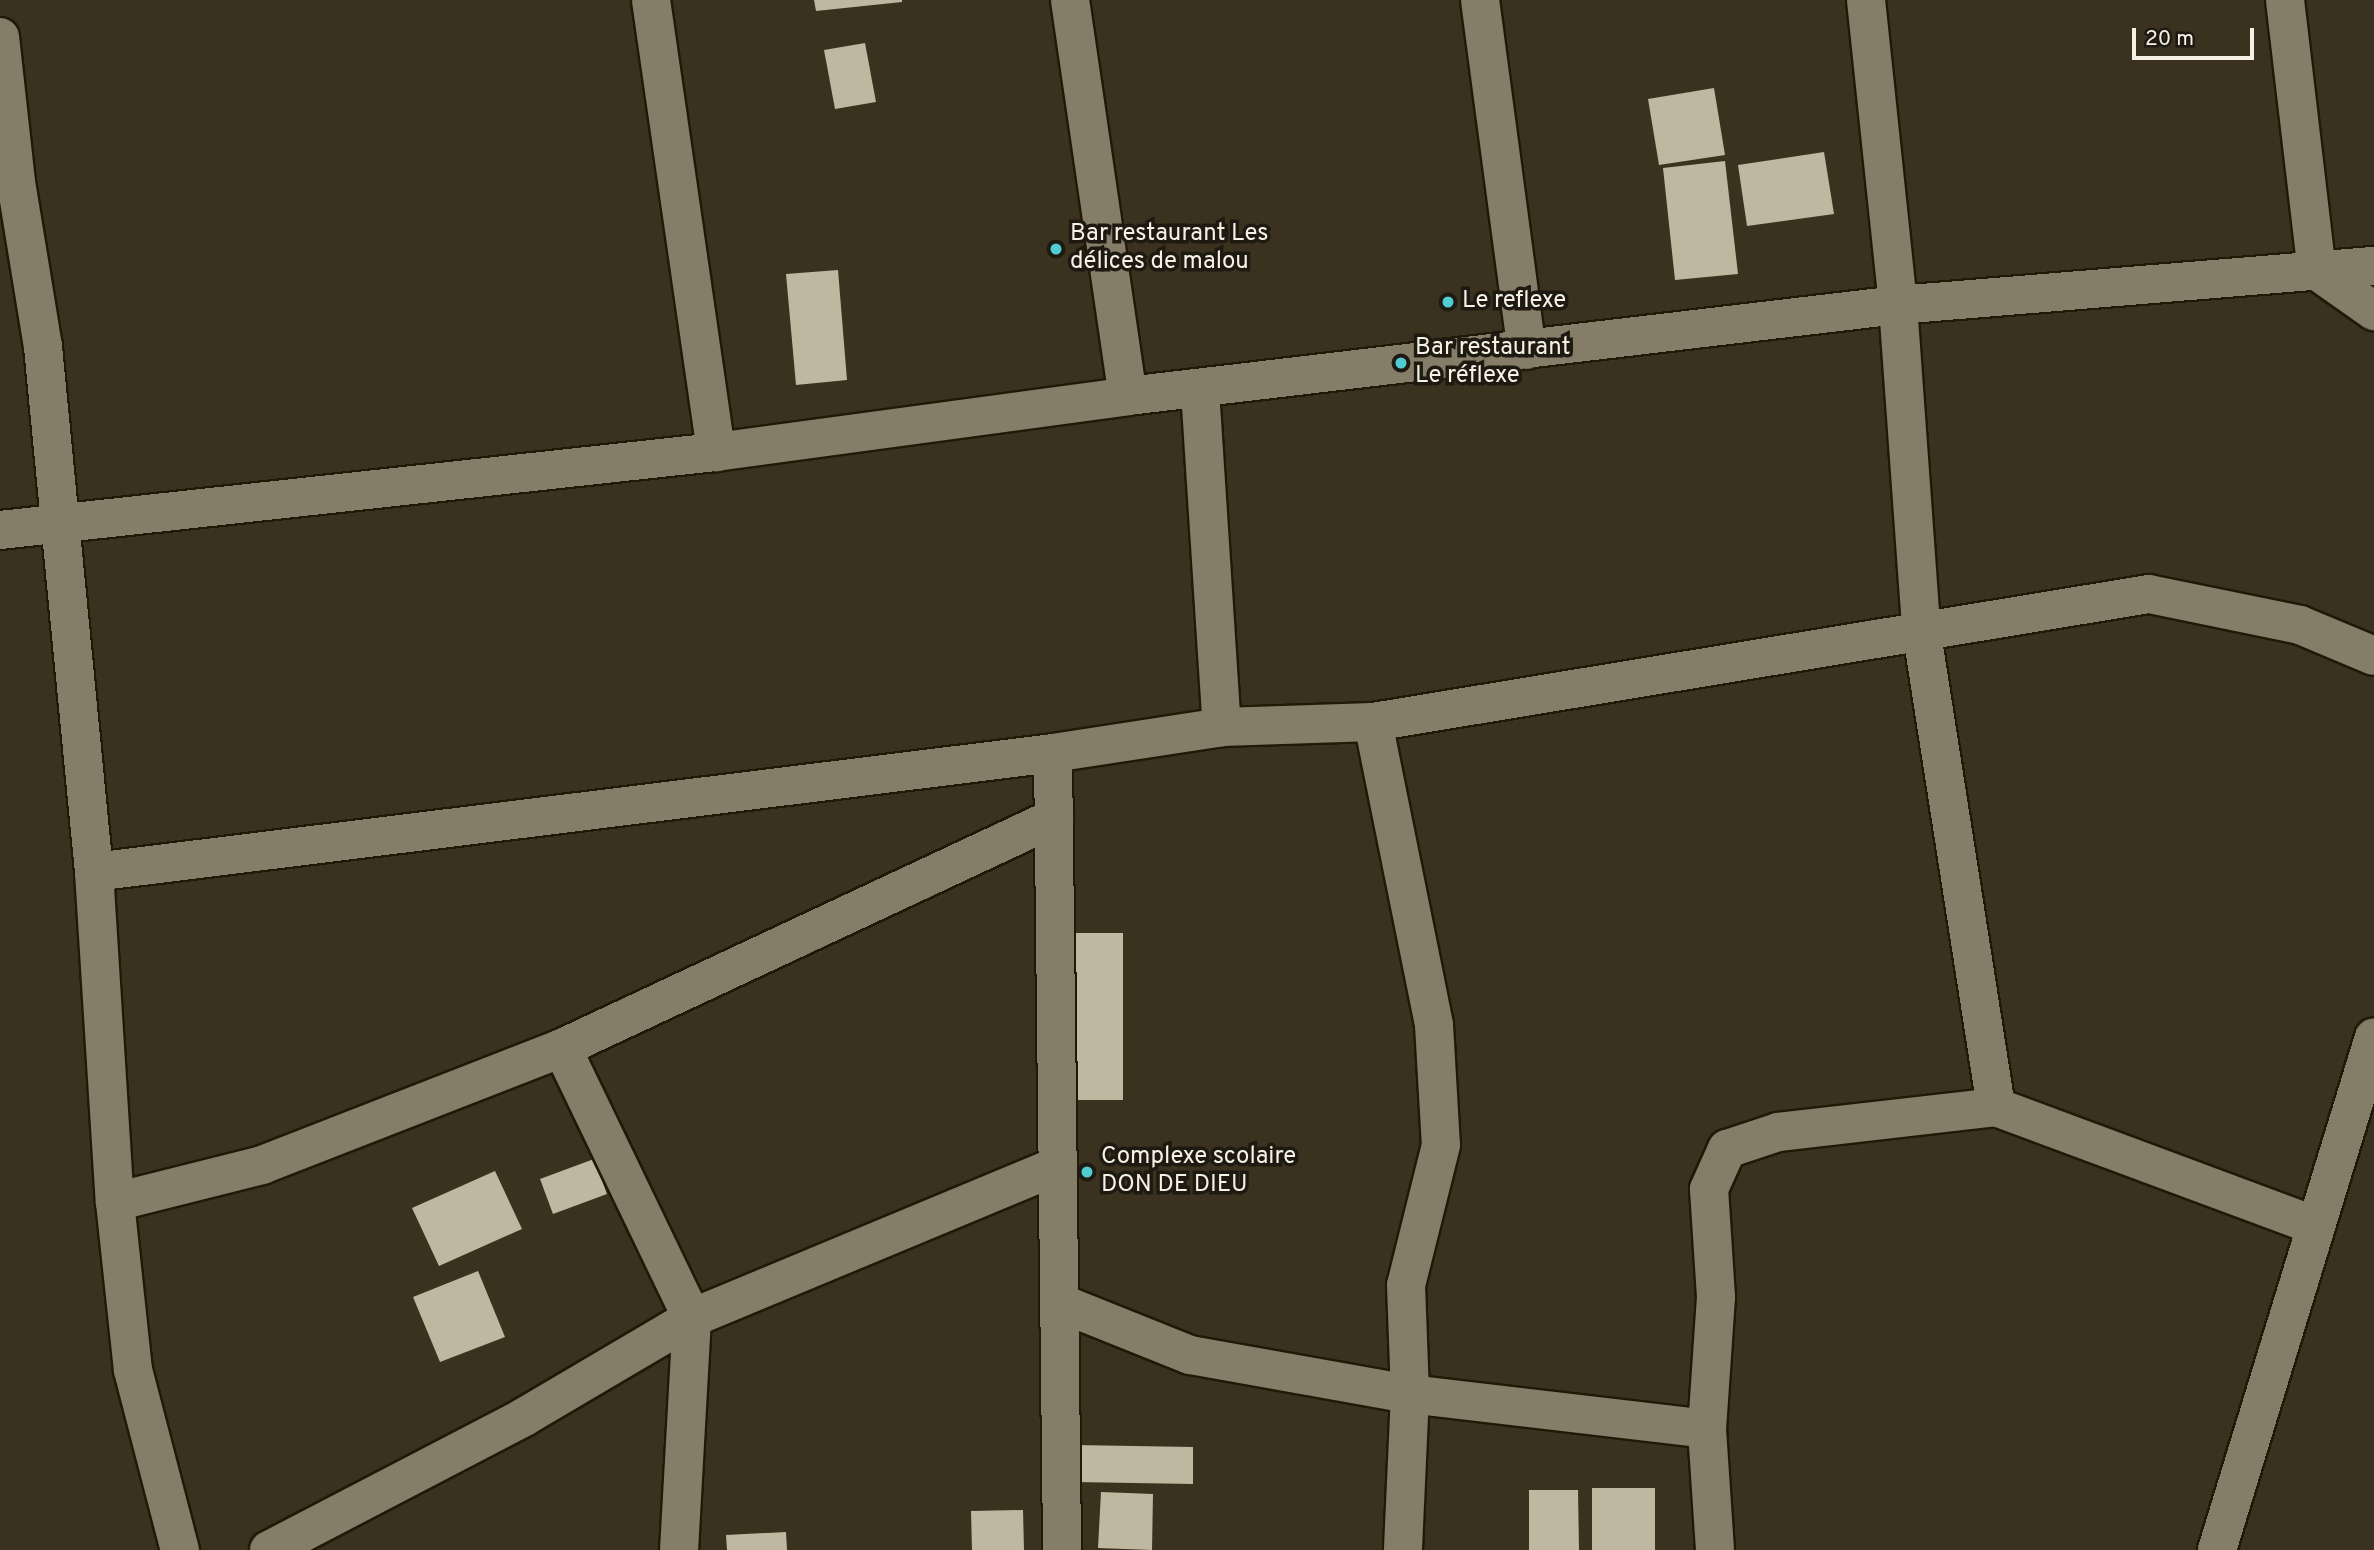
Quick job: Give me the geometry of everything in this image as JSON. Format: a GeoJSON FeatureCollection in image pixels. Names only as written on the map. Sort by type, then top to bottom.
{"type":"FeatureCollection","features":[{"type":"Feature","properties":{"kind":"street"},"geometry":{"type":"LineString","coordinates":[[651,0],[716,452]]}},
{"type":"Feature","properties":{"kind":"street"},"geometry":{"type":"LineString","coordinates":[[1070,0],[1128,396]]}},
{"type":"Feature","properties":{"kind":"street"},"geometry":{"type":"LineString","coordinates":[[1480,0],[1527,350]]}},
{"type":"Feature","properties":{"kind":"street"},"geometry":{"type":"LineString","coordinates":[[1866,0],[1898,305],[1921,628],[1996,1107]]}},
{"type":"Feature","properties":{"kind":"street"},"geometry":{"type":"LineString","coordinates":[[2285,0],[2317,271],[2374,311]]}},
{"type":"Feature","properties":{"kind":"street"},"geometry":{"type":"LineString","coordinates":[[0,37],[16,182],[43,347],[94,872],[115,1202],[133,1370],[180,1550]]}},
{"type":"Feature","properties":{"kind":"street"},"geometry":{"type":"LineString","coordinates":[[0,530],[716,452],[1128,396],[1200,390],[1898,305],[2374,266]]}},
{"type":"Feature","properties":{"kind":"street"},"geometry":{"type":"LineString","coordinates":[[1200,390],[1222,727]]}},
{"type":"Feature","properties":{"kind":"street"},"geometry":{"type":"LineString","coordinates":[[94,872],[1054,753],[1222,727],[1373,722],[1921,628],[2149,594],[2300,625],[2374,656]]}},
{"type":"Feature","properties":{"kind":"street"},"geometry":{"type":"LineString","coordinates":[[1373,722],[1434,1024],[1441,1145],[1406,1284],[1410,1394],[1404,1550]]}},
{"type":"Feature","properties":{"kind":"street"},"geometry":{"type":"LineString","coordinates":[[1054,753],[1062,1550]]}},
{"type":"Feature","properties":{"kind":"street"},"geometry":{"type":"LineString","coordinates":[[115,1202],[262,1164],[562,1048],[1054,818]]}},
{"type":"Feature","properties":{"kind":"street"},"geometry":{"type":"LineString","coordinates":[[2217,1550],[2314,1225],[2374,1037]]}},
{"type":"Feature","properties":{"kind":"street"},"geometry":{"type":"LineString","coordinates":[[562,1048],[692,1318],[679,1550]]}},
{"type":"Feature","properties":{"kind":"street"},"geometry":{"type":"LineString","coordinates":[[1716,1550],[1707,1429],[1716,1297],[1709,1189],[1727,1149],[1778,1132],[1996,1107],[2314,1225]]}},
{"type":"Feature","properties":{"kind":"street"},"geometry":{"type":"LineString","coordinates":[[269,1550],[524,1417],[692,1318],[1058,1166]]}},
{"type":"Feature","properties":{"kind":"street"},"geometry":{"type":"LineString","coordinates":[[1060,1303],[1190,1354],[1410,1394],[1707,1429]]}},
{"type":"Feature","properties":{"kind":"building"},"geometry":{"type":"Polygon","coordinates":[[[814,0],[902,0],[902,2],[816,11],[814,0]]]}},
{"type":"Feature","properties":{"kind":"building"},"geometry":{"type":"Polygon","coordinates":[[[865,43],[876,102],[835,109],[824,50],[865,43]]]}},
{"type":"Feature","properties":{"kind":"building"},"geometry":{"type":"Polygon","coordinates":[[[1714,88],[1725,155],[1659,165],[1648,99],[1714,88]]]}},
{"type":"Feature","properties":{"kind":"building"},"geometry":{"type":"Polygon","coordinates":[[[1824,152],[1834,214],[1747,226],[1738,165],[1824,152]]]}},
{"type":"Feature","properties":{"kind":"building"},"geometry":{"type":"Polygon","coordinates":[[[1725,161],[1738,274],[1675,280],[1663,168],[1725,161]]]}},
{"type":"Feature","properties":{"kind":"building"},"geometry":{"type":"Polygon","coordinates":[[[838,270],[847,380],[796,385],[786,274],[838,270]]]}},
{"type":"Feature","properties":{"kind":"building"},"geometry":{"type":"Polygon","coordinates":[[[1065,933],[1123,933],[1123,1100],[1065,1100],[1065,933]]]}},
{"type":"Feature","properties":{"kind":"building"},"geometry":{"type":"Polygon","coordinates":[[[594,1159],[607,1194],[553,1214],[540,1179],[594,1159]]]}},
{"type":"Feature","properties":{"kind":"building"},"geometry":{"type":"Polygon","coordinates":[[[495,1171],[522,1229],[439,1266],[412,1208],[495,1171]]]}},
{"type":"Feature","properties":{"kind":"building"},"geometry":{"type":"Polygon","coordinates":[[[478,1271],[505,1337],[440,1362],[413,1297],[478,1271]]]}},
{"type":"Feature","properties":{"kind":"building"},"geometry":{"type":"Polygon","coordinates":[[[1074,1445],[1193,1447],[1193,1484],[1074,1482],[1074,1445]]]}},
{"type":"Feature","properties":{"kind":"building"},"geometry":{"type":"Polygon","coordinates":[[[1592,1488],[1655,1488],[1655,1550],[1592,1550],[1592,1488]]]}},
{"type":"Feature","properties":{"kind":"building"},"geometry":{"type":"Polygon","coordinates":[[[1529,1490],[1578,1490],[1579,1550],[1529,1550],[1529,1490]]]}},
{"type":"Feature","properties":{"kind":"building"},"geometry":{"type":"Polygon","coordinates":[[[1101,1492],[1153,1494],[1152,1550],[1098,1548],[1101,1492]]]}},
{"type":"Feature","properties":{"kind":"building"},"geometry":{"type":"Polygon","coordinates":[[[1023,1510],[1024,1550],[972,1550],[971,1511],[1023,1510]]]}},
{"type":"Feature","properties":{"kind":"building"},"geometry":{"type":"Polygon","coordinates":[[[786,1532],[787,1550],[727,1550],[726,1535],[786,1532]]]}},
{"type":"Feature","properties":{"kind":"place","name":"Bar restaurant Les délices de malou"},"geometry":{"type":"Point","coordinates":[1056,249]}},
{"type":"Feature","properties":{"kind":"place","name":"Le reflexe"},"geometry":{"type":"Point","coordinates":[1448,302]}},
{"type":"Feature","properties":{"kind":"place","name":"Bar restaurant Le réflexe"},"geometry":{"type":"Point","coordinates":[1401,363]}},
{"type":"Feature","properties":{"kind":"place","name":"Complexe scolaire DON DE DIEU"},"geometry":{"type":"Point","coordinates":[1087,1172]}}]}
